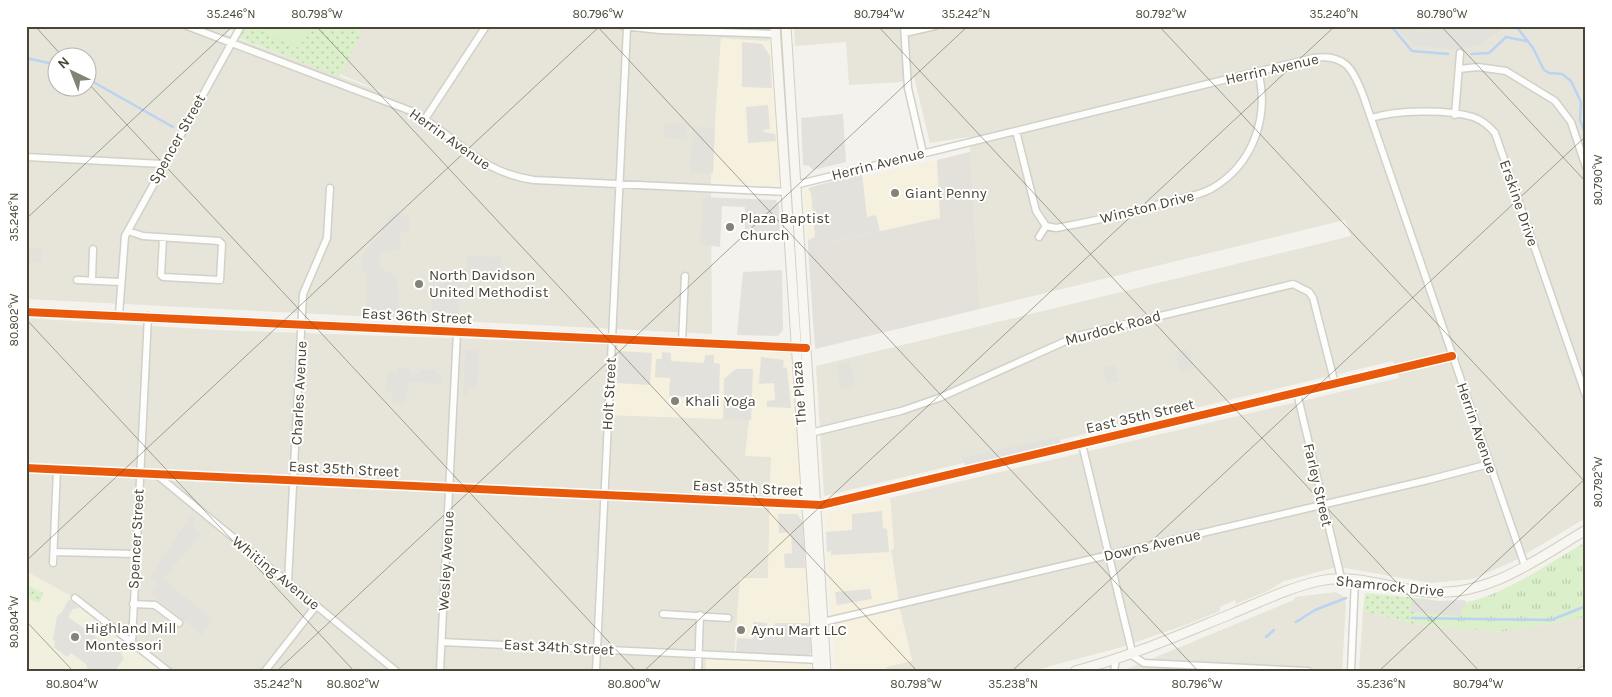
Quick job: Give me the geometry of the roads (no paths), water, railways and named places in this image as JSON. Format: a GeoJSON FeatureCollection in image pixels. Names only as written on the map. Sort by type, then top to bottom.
{"type":"FeatureCollection","features":[{"type":"Feature","properties":{"kind":"street","name":"Herrin Avenue"},"geometry":{"type":"LineString","coordinates":[[187,26],[395,103],[425,119],[483,163],[503,174],[534,180],[787,192]]}},
{"type":"Feature","properties":{"kind":"street","name":"Spencer Street"},"geometry":{"type":"LineString","coordinates":[[119,315],[124,242],[128,231],[230,42],[241,26]]}},
{"type":"Feature","properties":{"kind":"street"},"geometry":{"type":"LineString","coordinates":[[425,119],[486,26]]}},
{"type":"Feature","properties":{"kind":"street","name":"The Plaza"},"geometry":{"type":"LineString","coordinates":[[786,26],[806,348],[806,434]]}},
{"type":"Feature","properties":{"kind":"street"},"geometry":{"type":"LineString","coordinates":[[922,154],[909,98],[904,30],[935,26]]}},
{"type":"Feature","properties":{"kind":"street"},"geometry":{"type":"LineString","coordinates":[[625,27],[775,30]]}},
{"type":"Feature","properties":{"kind":"street","name":"Holt Street"},"geometry":{"type":"LineString","coordinates":[[596,671],[625,27]]}},
{"type":"Feature","properties":{"kind":"street","name":"The Plaza"},"geometry":{"type":"LineString","coordinates":[[775,30],[787,192],[795,348],[806,434],[822,660],[826,671]]}},
{"type":"Feature","properties":{"kind":"street"},"geometry":{"type":"LineString","coordinates":[[1455,115],[1460,53]]}},
{"type":"Feature","properties":{"kind":"street","name":"Herrin Avenue"},"geometry":{"type":"LineString","coordinates":[[795,185],[1318,57],[1339,60],[1355,74],[1525,566]]}},
{"type":"Feature","properties":{"kind":"street"},"geometry":{"type":"LineString","coordinates":[[1459,69],[1491,68],[1506,72],[1555,101],[1571,122],[1586,167]]}},
{"type":"Feature","properties":{"kind":"street","name":"Winston Drive"},"geometry":{"type":"LineString","coordinates":[[1046,226],[1056,228],[1090,221],[1201,193],[1220,183],[1246,157],[1257,134],[1263,102],[1258,71]]}},
{"type":"Feature","properties":{"kind":"street","name":"Erskine Drive"},"geometry":{"type":"LineString","coordinates":[[1371,118],[1394,112],[1472,117],[1483,122],[1498,140],[1586,396]]}},
{"type":"Feature","properties":{"kind":"street"},"geometry":{"type":"LineString","coordinates":[[1016,131],[1036,211],[1046,226],[1039,237]]}},
{"type":"Feature","properties":{"kind":"street"},"geometry":{"type":"LineString","coordinates":[[26,157],[163,164]]}},
{"type":"Feature","properties":{"kind":"street","name":"Charles Avenue"},"geometry":{"type":"LineString","coordinates":[[288,582],[303,324],[303,294],[327,238],[330,188]]}},
{"type":"Feature","properties":{"kind":"street"},"geometry":{"type":"LineString","coordinates":[[128,231],[143,236],[219,241],[222,244],[220,280],[163,277],[161,275],[163,238]]}},
{"type":"Feature","properties":{"kind":"street"},"geometry":{"type":"LineString","coordinates":[[92,280],[93,249]]}},
{"type":"Feature","properties":{"kind":"street"},"geometry":{"type":"LineString","coordinates":[[682,342],[685,276]]}},
{"type":"Feature","properties":{"kind":"street"},"geometry":{"type":"LineString","coordinates":[[77,280],[121,282]]}},
{"type":"Feature","properties":{"kind":"street","name":"Murdock Road"},"geometry":{"type":"LineString","coordinates":[[806,434],[901,411],[939,398],[1077,336],[1293,284],[1309,292],[1313,298],[1335,384]]}},
{"type":"Feature","properties":{"kind":"street","name":"East 36th Street"},"geometry":{"type":"LineString","coordinates":[[26,312],[148,316],[806,348]]}},
{"type":"Feature","properties":{"kind":"street","name":"Spencer Street"},"geometry":{"type":"LineString","coordinates":[[132,643],[148,316]]}},
{"type":"Feature","properties":{"kind":"street","name":"Wesley Avenue"},"geometry":{"type":"LineString","coordinates":[[440,671],[457,332]]}},
{"type":"Feature","properties":{"kind":"street","name":"East 35th Street"},"geometry":{"type":"LineString","coordinates":[[26,468],[812,504],[835,503],[1452,356]]}},
{"type":"Feature","properties":{"kind":"street","name":"Farley Street"},"geometry":{"type":"LineString","coordinates":[[1297,393],[1340,578]]}},
{"type":"Feature","properties":{"kind":"street"},"geometry":{"type":"LineString","coordinates":[[1082,444],[1132,654],[1144,663],[1230,669],[1308,671]]}},
{"type":"Feature","properties":{"kind":"street","name":"Downs Avenue"},"geometry":{"type":"LineString","coordinates":[[819,623],[1489,464]]}},
{"type":"Feature","properties":{"kind":"street"},"geometry":{"type":"LineString","coordinates":[[53,563],[57,470]]}},
{"type":"Feature","properties":{"kind":"street","name":"Whiting Avenue"},"geometry":{"type":"LineString","coordinates":[[157,474],[396,671]]}},
{"type":"Feature","properties":{"kind":"street","name":"Shamrock Drive"},"geometry":{"type":"LineString","coordinates":[[1075,671],[1132,654],[1284,592],[1319,581],[1340,578],[1418,591],[1453,592],[1476,588],[1525,566],[1586,530]]}},
{"type":"Feature","properties":{"kind":"street"},"geometry":{"type":"LineString","coordinates":[[54,552],[135,554]]}},
{"type":"Feature","properties":{"kind":"street"},"geometry":{"type":"LineString","coordinates":[[1350,671],[1355,580]]}},
{"type":"Feature","properties":{"kind":"street"},"geometry":{"type":"LineString","coordinates":[[78,600],[168,671]]}},
{"type":"Feature","properties":{"kind":"street"},"geometry":{"type":"LineString","coordinates":[[133,604],[155,605],[179,623]]}},
{"type":"Feature","properties":{"kind":"street"},"geometry":{"type":"LineString","coordinates":[[265,671],[316,606]]}},
{"type":"Feature","properties":{"kind":"street"},"geometry":{"type":"LineString","coordinates":[[663,614],[728,618]]}},
{"type":"Feature","properties":{"kind":"street"},"geometry":{"type":"LineString","coordinates":[[698,671],[700,615]]}},
{"type":"Feature","properties":{"kind":"street","name":"East 34th Street"},"geometry":{"type":"LineString","coordinates":[[442,642],[822,660]]}},
{"type":"Feature","properties":{"kind":"street"},"geometry":{"type":"LineString","coordinates":[[1114,671],[1116,659]]}},
{"type":"Feature","properties":{"kind":"street","name":"The Plaza"},"geometry":{"type":"LineString","coordinates":[[818,671],[822,660]]}},
{"type":"Feature","properties":{"kind":"street"},"geometry":{"type":"LineString","coordinates":[[1580,671],[1586,670]]}},
{"type":"Feature","properties":{"kind":"waterway"},"geometry":{"type":"LineString","coordinates":[[1391,26],[1412,51],[1448,54]]}},
{"type":"Feature","properties":{"kind":"waterway"},"geometry":{"type":"LineString","coordinates":[[1516,26],[1533,48],[1544,70],[1549,73],[1562,74],[1571,81],[1581,102],[1580,120],[1586,136]]}},
{"type":"Feature","properties":{"kind":"waterway"},"geometry":{"type":"LineString","coordinates":[[1471,54],[1489,53],[1506,37],[1526,41]]}},
{"type":"Feature","properties":{"kind":"waterway"},"geometry":{"type":"LineString","coordinates":[[26,58],[48,63]]}},
{"type":"Feature","properties":{"kind":"waterway"},"geometry":{"type":"LineString","coordinates":[[98,85],[173,127]]}},
{"type":"Feature","properties":{"kind":"waterway"},"geometry":{"type":"LineString","coordinates":[[1296,622],[1315,610],[1346,598]]}},
{"type":"Feature","properties":{"kind":"waterway"},"geometry":{"type":"LineString","coordinates":[[1412,618],[1551,620],[1586,606]]}},
{"type":"Feature","properties":{"kind":"waterway"},"geometry":{"type":"LineString","coordinates":[[1266,637],[1274,630]]}},
{"type":"Feature","properties":{"kind":"place","name":"Giant Penny"},"geometry":{"type":"Point","coordinates":[895,193]}},
{"type":"Feature","properties":{"kind":"place","name":"Plaza Baptist Church"},"geometry":{"type":"Point","coordinates":[730,227]}},
{"type":"Feature","properties":{"kind":"place","name":"North Davidson United Methodist"},"geometry":{"type":"Point","coordinates":[419,284]}},
{"type":"Feature","properties":{"kind":"place","name":"Khali Yoga"},"geometry":{"type":"Point","coordinates":[675,401]}},
{"type":"Feature","properties":{"kind":"place","name":"Aynu Mart LLC"},"geometry":{"type":"Point","coordinates":[741,630]}},
{"type":"Feature","properties":{"kind":"place","name":"Highland Mill Montessori"},"geometry":{"type":"Point","coordinates":[75,637]}}]}
